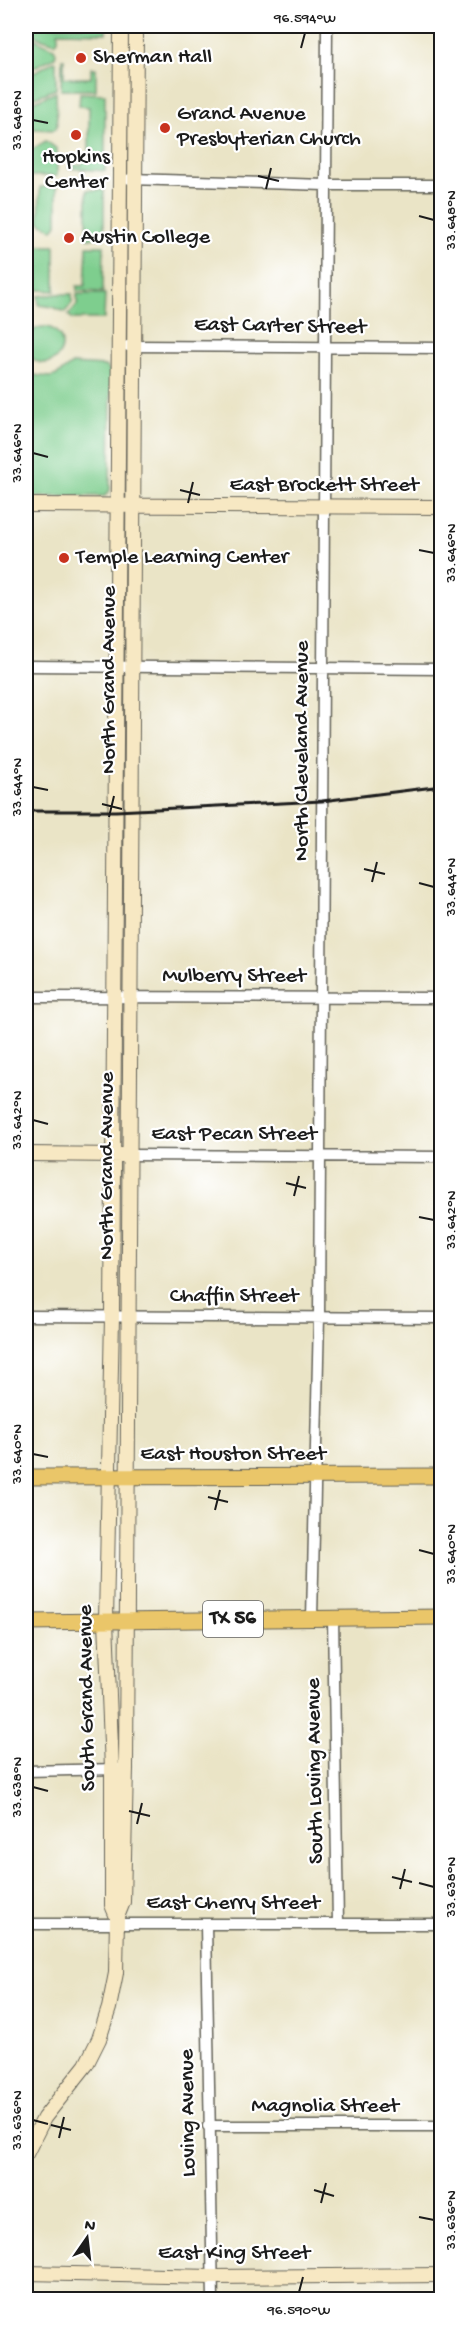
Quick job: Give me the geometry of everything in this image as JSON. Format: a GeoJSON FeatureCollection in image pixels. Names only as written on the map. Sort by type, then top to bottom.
{"type":"FeatureCollection","features":[{"type":"Feature","properties":{"kind":"main road","name":"North Grand Avenue"},"geometry":{"type":"LineString","coordinates":[[110,1477],[115,996],[124,667],[132,507],[134,346],[121,26]]}},
{"type":"Feature","properties":{"kind":"main road","name":"North Grand Avenue"},"geometry":{"type":"LineString","coordinates":[[127,1478],[130,996],[124,667],[116,507],[119,346],[136,26]]}},
{"type":"Feature","properties":{"kind":"main road","name":"East Brockett Street"},"geometry":{"type":"LineString","coordinates":[[26,506],[441,507]]}},
{"type":"Feature","properties":{"kind":"main road","name":"East Pecan Street"},"geometry":{"type":"LineString","coordinates":[[26,1154],[128,1155]]}},
{"type":"Feature","properties":{"kind":"main road","name":"East Houston Street"},"geometry":{"type":"LineString","coordinates":[[26,1477],[441,1476]]}},
{"type":"Feature","properties":{"kind":"main road","name":"South Grand Avenue"},"geometry":{"type":"LineString","coordinates":[[26,2154],[44,2118],[86,2065],[99,2039],[109,2008],[116,1973],[117,1921],[123,1902],[119,1769],[107,1654],[110,1477]]}},
{"type":"Feature","properties":{"kind":"main road","name":"South Grand Avenue"},"geometry":{"type":"LineString","coordinates":[[119,1769],[126,1654],[127,1478]]}},
{"type":"Feature","properties":{"kind":"main road","name":"TX 56"},"geometry":{"type":"LineString","coordinates":[[26,1622],[441,1617]]}},
{"type":"Feature","properties":{"kind":"main road","name":"East King Street"},"geometry":{"type":"LineString","coordinates":[[26,2273],[213,2277],[441,2275]]}},
{"type":"Feature","properties":{"kind":"street","name":"North Cleveland Avenue"},"geometry":{"type":"LineString","coordinates":[[312,1618],[319,1317],[327,26]]}},
{"type":"Feature","properties":{"kind":"street"},"geometry":{"type":"LineString","coordinates":[[127,179],[325,185],[441,185]]}},
{"type":"Feature","properties":{"kind":"street","name":"East Carter Street"},"geometry":{"type":"LineString","coordinates":[[119,346],[441,348]]}},
{"type":"Feature","properties":{"kind":"street"},"geometry":{"type":"LineString","coordinates":[[26,666],[441,669]]}},
{"type":"Feature","properties":{"kind":"street","name":"Mulberry Street"},"geometry":{"type":"LineString","coordinates":[[26,997],[441,998]]}},
{"type":"Feature","properties":{"kind":"street","name":"East Pecan Street"},"geometry":{"type":"LineString","coordinates":[[128,1155],[441,1157]]}},
{"type":"Feature","properties":{"kind":"street","name":"Chaffin Street"},"geometry":{"type":"LineString","coordinates":[[26,1316],[441,1318]]}},
{"type":"Feature","properties":{"kind":"street","name":"South Loving Avenue"},"geometry":{"type":"LineString","coordinates":[[333,1617],[338,1923]]}},
{"type":"Feature","properties":{"kind":"street"},"geometry":{"type":"LineString","coordinates":[[107,1654],[126,1654]]}},
{"type":"Feature","properties":{"kind":"street"},"geometry":{"type":"LineString","coordinates":[[26,1771],[119,1769]]}},
{"type":"Feature","properties":{"kind":"street","name":"East Cherry Street"},"geometry":{"type":"LineString","coordinates":[[26,1924],[117,1921],[206,1925],[441,1924]]}},
{"type":"Feature","properties":{"kind":"street","name":"Loving Avenue"},"geometry":{"type":"LineString","coordinates":[[206,1925],[213,2300]]}},
{"type":"Feature","properties":{"kind":"street","name":"Magnolia Street"},"geometry":{"type":"LineString","coordinates":[[208,2126],[441,2127]]}},
{"type":"Feature","properties":{"kind":"green space"},"geometry":{"type":"Polygon","coordinates":[[[28,26],[106,26],[106,33],[58,32],[58,40],[55,43],[37,37],[28,26]]]}},
{"type":"Feature","properties":{"kind":"green space"},"geometry":{"type":"Polygon","coordinates":[[[26,35],[54,48],[55,57],[26,71],[26,35]]]}},
{"type":"Feature","properties":{"kind":"green space"},"geometry":{"type":"Polygon","coordinates":[[[62,59],[64,59],[64,78],[91,78],[91,68],[96,68],[96,90],[61,90],[62,59]]]}},
{"type":"Feature","properties":{"kind":"green space"},"geometry":{"type":"Polygon","coordinates":[[[56,62],[56,89],[33,98],[26,98],[26,77],[56,62]]]}},
{"type":"Feature","properties":{"kind":"green space"},"geometry":{"type":"Polygon","coordinates":[[[56,92],[57,127],[54,130],[34,129],[26,123],[26,101],[35,101],[56,92]]]}},
{"type":"Feature","properties":{"kind":"green space"},"geometry":{"type":"Polygon","coordinates":[[[80,93],[105,94],[105,171],[69,168],[69,165],[82,165],[82,158],[89,157],[89,107],[79,106],[80,93]]]}},
{"type":"Feature","properties":{"kind":"green space"},"geometry":{"type":"Polygon","coordinates":[[[46,141],[57,149],[57,176],[26,176],[26,153],[46,141]]]}},
{"type":"Feature","properties":{"kind":"green space"},"geometry":{"type":"Polygon","coordinates":[[[40,187],[57,187],[57,224],[53,230],[39,222],[40,187]]]}},
{"type":"Feature","properties":{"kind":"green space"},"geometry":{"type":"Polygon","coordinates":[[[87,190],[104,190],[104,238],[87,238],[87,190]]]}},
{"type":"Feature","properties":{"kind":"green space"},"geometry":{"type":"Polygon","coordinates":[[[26,218],[33,223],[32,292],[26,292],[26,218]]]}},
{"type":"Feature","properties":{"kind":"green space"},"geometry":{"type":"Polygon","coordinates":[[[37,246],[55,246],[55,291],[37,290],[37,246]]]}},
{"type":"Feature","properties":{"kind":"green space"},"geometry":{"type":"Polygon","coordinates":[[[87,246],[104,246],[103,292],[77,291],[77,286],[85,286],[87,246]]]}},
{"type":"Feature","properties":{"kind":"green space"},"geometry":{"type":"Polygon","coordinates":[[[72,294],[72,303],[65,312],[39,305],[38,296],[72,294]]]}},
{"type":"Feature","properties":{"kind":"green space"},"geometry":{"type":"Polygon","coordinates":[[[77,294],[105,294],[104,319],[73,319],[68,315],[77,305],[77,294]]]}},
{"type":"Feature","properties":{"kind":"green space"},"geometry":{"type":"Polygon","coordinates":[[[44,327],[57,332],[62,345],[57,358],[44,363],[31,358],[26,345],[31,332],[44,327]]]}},
{"type":"Feature","properties":{"kind":"green space"},"geometry":{"type":"Polygon","coordinates":[[[72,364],[105,366],[111,372],[110,490],[105,496],[26,497],[26,374],[50,377],[57,375],[72,364]]]}},
{"type":"Feature","properties":{"kind":"railway"},"geometry":{"type":"LineString","coordinates":[[26,811],[116,811],[322,801],[442,786]]}},
{"type":"Feature","properties":{"kind":"place","name":"Sherman Hall"},"geometry":{"type":"Point","coordinates":[81,58]}},
{"type":"Feature","properties":{"kind":"place","name":"Grand Avenue Presbyterian Church"},"geometry":{"type":"Point","coordinates":[165,128]}},
{"type":"Feature","properties":{"kind":"place","name":"Hopkins Center"},"geometry":{"type":"Point","coordinates":[76,135]}},
{"type":"Feature","properties":{"kind":"place","name":"Austin College"},"geometry":{"type":"Point","coordinates":[69,238]}},
{"type":"Feature","properties":{"kind":"place","name":"Temple Learning Center"},"geometry":{"type":"Point","coordinates":[64,558]}}]}
